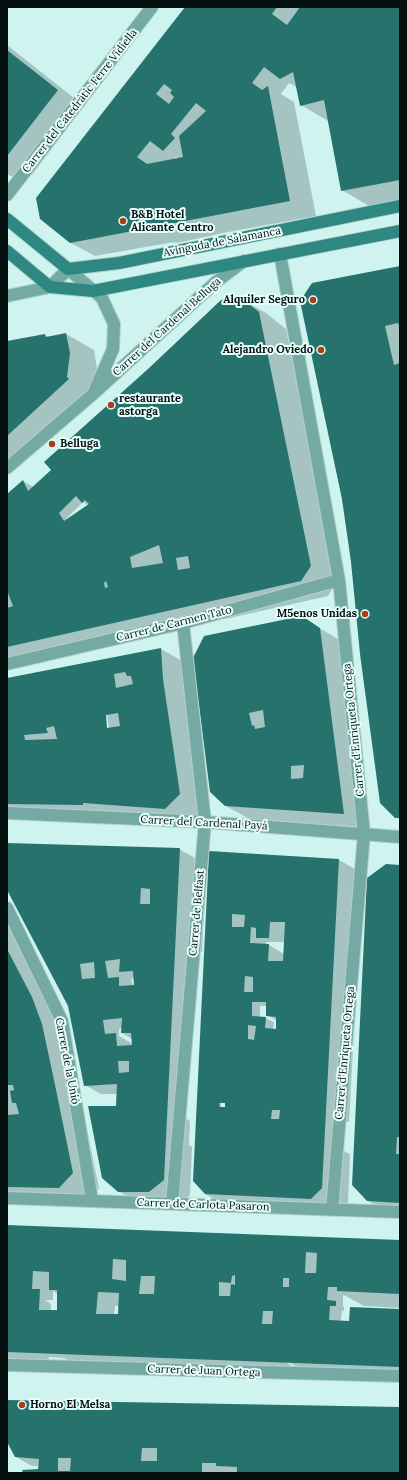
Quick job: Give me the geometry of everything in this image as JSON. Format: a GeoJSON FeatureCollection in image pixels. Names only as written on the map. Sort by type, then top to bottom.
{"type":"FeatureCollection","features":[{"type":"Feature","properties":{"kind":"main road","name":"Avinguda de Salamanca"},"geometry":{"type":"LineString","coordinates":[[68,269],[119,263],[400,206]]}},
{"type":"Feature","properties":{"kind":"main road"},"geometry":{"type":"LineString","coordinates":[[7,219],[68,269]]}},
{"type":"Feature","properties":{"kind":"main road"},"geometry":{"type":"LineString","coordinates":[[7,251],[50,287],[94,291],[400,231]]}},
{"type":"Feature","properties":{"kind":"street","name":"Carrer del Catedràtic Ferre Vidiella"},"geometry":{"type":"LineString","coordinates":[[7,195],[152,7]]}},
{"type":"Feature","properties":{"kind":"street","name":"Carrer d'Enriqueta Ortega"},"geometry":{"type":"LineString","coordinates":[[280,254],[339,580],[364,834],[332,1210]]}},
{"type":"Feature","properties":{"kind":"street","name":"Carrer del Cardenal Belluga"},"geometry":{"type":"LineString","coordinates":[[7,468],[93,394],[216,282],[244,262]]}},
{"type":"Feature","properties":{"kind":"street"},"geometry":{"type":"LineString","coordinates":[[7,296],[50,287],[68,269]]}},
{"type":"Feature","properties":{"kind":"street","name":"Carrer del Cardenal Belluga"},"geometry":{"type":"LineString","coordinates":[[68,269],[102,298],[114,324],[113,348],[93,394]]}},
{"type":"Feature","properties":{"kind":"street","name":"Carrer de Carmen Tato"},"geometry":{"type":"LineString","coordinates":[[7,664],[183,623],[339,580]]}},
{"type":"Feature","properties":{"kind":"street","name":"Carrer de Belfast"},"geometry":{"type":"LineString","coordinates":[[172,1204],[205,822],[183,623]]}},
{"type":"Feature","properties":{"kind":"street","name":"Carrer del Cardenal Payá"},"geometry":{"type":"LineString","coordinates":[[7,813],[205,822],[400,837]]}},
{"type":"Feature","properties":{"kind":"street","name":"Carrer de la Unió"},"geometry":{"type":"LineString","coordinates":[[7,908],[62,1021],[92,1200]]}},
{"type":"Feature","properties":{"kind":"street","name":"Carrer de Carlota Pasaron"},"geometry":{"type":"LineString","coordinates":[[7,1198],[400,1212]]}},
{"type":"Feature","properties":{"kind":"street","name":"Carrer de Juan Ortega"},"geometry":{"type":"LineString","coordinates":[[7,1365],[400,1376]]}},
{"type":"Feature","properties":{"kind":"building"},"geometry":{"type":"Polygon","coordinates":[[[185,7],[277,7],[272,14],[287,25],[300,7],[400,7],[400,180],[341,191],[324,100],[300,106],[293,72],[280,79],[264,67],[252,83],[262,90],[268,86],[290,201],[70,243],[40,219],[36,198],[185,7]],[[164,84],[156,94],[169,104],[174,97],[170,93],[172,90],[164,84]],[[196,103],[171,134],[175,138],[163,151],[150,141],[137,157],[147,164],[183,157],[179,136],[206,111],[196,103]]]}},
{"type":"Feature","properties":{"kind":"building"},"geometry":{"type":"Polygon","coordinates":[[[7,50],[58,90],[7,156],[7,50]]]}},
{"type":"Feature","properties":{"kind":"building"},"geometry":{"type":"Polygon","coordinates":[[[400,266],[400,328],[398,323],[385,326],[394,365],[400,363],[400,818],[395,818],[380,803],[360,654],[351,562],[342,499],[300,301],[312,283],[400,266]]]}},
{"type":"Feature","properties":{"kind":"building"},"geometry":{"type":"Polygon","coordinates":[[[239,296],[259,312],[311,566],[301,581],[7,647],[7,608],[13,606],[8,593],[7,594],[7,494],[23,480],[28,491],[51,470],[44,462],[148,369],[221,300],[239,296]],[[76,496],[59,513],[64,521],[89,504],[85,500],[82,503],[76,496]],[[159,545],[130,557],[132,568],[163,563],[159,545]],[[188,556],[176,558],[178,570],[190,568],[188,556]],[[106,581],[104,583],[105,588],[108,587],[106,581]]]}},
{"type":"Feature","properties":{"kind":"building"},"geometry":{"type":"Polygon","coordinates":[[[66,333],[70,353],[67,377],[69,379],[7,436],[7,341],[45,334],[46,337],[66,333]]]}},
{"type":"Feature","properties":{"kind":"building"},"geometry":{"type":"Polygon","coordinates":[[[302,616],[320,628],[344,814],[225,806],[210,792],[193,658],[204,636],[302,616]],[[263,710],[249,713],[252,726],[254,725],[255,729],[265,727],[263,710]],[[304,765],[291,766],[291,779],[303,778],[304,765]]]}},
{"type":"Feature","properties":{"kind":"building"},"geometry":{"type":"Polygon","coordinates":[[[161,648],[163,679],[180,794],[165,809],[83,803],[83,805],[7,804],[7,678],[161,648]],[[125,672],[114,674],[116,688],[133,684],[131,676],[127,676],[125,672]],[[118,713],[106,715],[107,728],[120,726],[118,713]],[[54,726],[46,728],[48,733],[24,735],[25,740],[57,739],[54,726]]]}},
{"type":"Feature","properties":{"kind":"building"},"geometry":{"type":"Polygon","coordinates":[[[7,843],[180,848],[164,1180],[149,1192],[118,1192],[102,1178],[88,1106],[116,1106],[117,1084],[84,1086],[68,1006],[7,890],[7,843]],[[141,888],[140,904],[150,904],[150,889],[141,888]],[[120,959],[105,961],[108,978],[119,977],[119,986],[134,985],[133,971],[119,972],[120,959]],[[94,962],[80,964],[82,979],[95,978],[94,962]],[[122,1018],[103,1020],[105,1034],[116,1033],[117,1046],[132,1045],[131,1033],[121,1033],[122,1018]],[[118,1061],[119,1073],[129,1072],[129,1061],[118,1061]]]}},
{"type":"Feature","properties":{"kind":"building"},"geometry":{"type":"Polygon","coordinates":[[[209,851],[339,859],[322,1188],[311,1199],[205,1194],[193,1181],[209,851]],[[232,914],[232,927],[244,927],[245,915],[232,914]],[[270,922],[269,938],[256,938],[256,928],[251,927],[250,943],[269,944],[268,961],[283,961],[285,922],[270,922]],[[245,976],[244,992],[253,992],[253,977],[245,976]],[[252,1002],[252,1016],[266,1017],[265,1028],[276,1029],[276,1017],[266,1016],[266,1002],[252,1002]],[[248,1025],[248,1039],[254,1040],[256,1026],[248,1025]],[[219,1103],[220,1107],[225,1107],[225,1103],[219,1103]],[[272,1110],[271,1119],[279,1119],[280,1110],[272,1110]]]}},
{"type":"Feature","properties":{"kind":"building"},"geometry":{"type":"Polygon","coordinates":[[[386,864],[400,865],[400,1137],[397,1137],[396,1154],[400,1154],[400,1203],[367,1201],[352,1185],[367,878],[386,864]]]}},
{"type":"Feature","properties":{"kind":"building"},"geometry":{"type":"Polygon","coordinates":[[[7,949],[32,997],[42,1024],[73,1173],[59,1188],[7,1187],[7,1115],[19,1114],[16,1103],[12,1103],[10,1091],[14,1090],[13,1085],[7,1085],[7,949]]]}},
{"type":"Feature","properties":{"kind":"building"},"geometry":{"type":"Polygon","coordinates":[[[7,1225],[400,1240],[400,1294],[337,1291],[337,1287],[328,1287],[327,1300],[336,1301],[336,1306],[330,1306],[329,1320],[349,1321],[350,1307],[400,1309],[400,1367],[7,1352],[7,1225]],[[306,1252],[305,1273],[316,1273],[317,1253],[306,1252]],[[113,1259],[112,1279],[126,1281],[126,1260],[113,1259]],[[33,1271],[32,1289],[40,1289],[39,1310],[57,1310],[57,1290],[49,1290],[49,1272],[33,1271]],[[235,1275],[232,1276],[231,1283],[219,1282],[219,1296],[230,1296],[231,1284],[235,1285],[235,1275]],[[141,1276],[139,1294],[154,1294],[155,1276],[141,1276]],[[283,1278],[283,1287],[289,1287],[289,1278],[283,1278]],[[98,1292],[96,1314],[118,1314],[119,1293],[98,1292]],[[263,1311],[262,1324],[272,1324],[273,1311],[263,1311]]]}},
{"type":"Feature","properties":{"kind":"building"},"geometry":{"type":"Polygon","coordinates":[[[7,1400],[400,1407],[400,1473],[237,1473],[237,1467],[216,1466],[216,1463],[202,1463],[202,1473],[23,1473],[22,1470],[38,1469],[39,1459],[15,1457],[7,1442],[7,1400]],[[142,1448],[141,1461],[157,1461],[157,1448],[142,1448]],[[58,1458],[58,1471],[70,1471],[71,1458],[58,1458]]]}},
{"type":"Feature","properties":{"kind":"place","name":"B&B Hotel Alicante Centro"},"geometry":{"type":"Point","coordinates":[123,221]}},
{"type":"Feature","properties":{"kind":"place","name":"Alquiler Seguro"},"geometry":{"type":"Point","coordinates":[313,300]}},
{"type":"Feature","properties":{"kind":"place","name":"Alejandro Oviedo"},"geometry":{"type":"Point","coordinates":[321,350]}},
{"type":"Feature","properties":{"kind":"place","name":"restaurante astorga"},"geometry":{"type":"Point","coordinates":[111,405]}},
{"type":"Feature","properties":{"kind":"place","name":"Belluga"},"geometry":{"type":"Point","coordinates":[52,444]}},
{"type":"Feature","properties":{"kind":"place","name":"M5enos Unidas"},"geometry":{"type":"Point","coordinates":[365,614]}},
{"type":"Feature","properties":{"kind":"place","name":"Horno El Melsa"},"geometry":{"type":"Point","coordinates":[22,1405]}}]}
